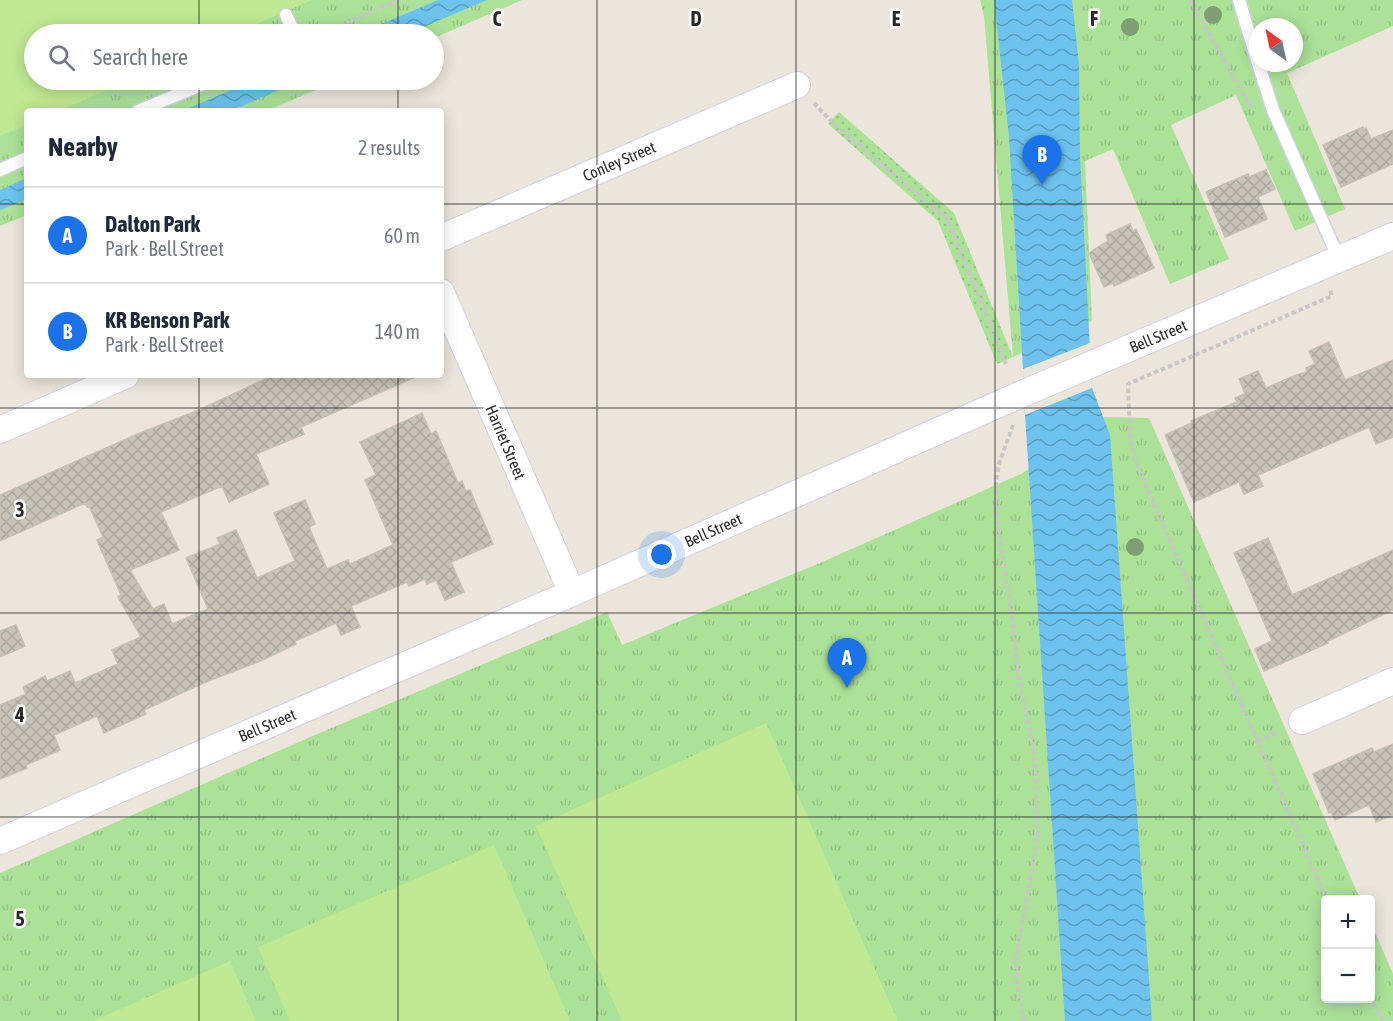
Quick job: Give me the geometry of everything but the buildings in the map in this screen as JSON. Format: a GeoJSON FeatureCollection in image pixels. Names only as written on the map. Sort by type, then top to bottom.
{"type":"FeatureCollection","features":[{"type":"Feature","properties":{"kind":"street","name":"Conley Street"},"geometry":{"type":"LineString","coordinates":[[444,237],[797,85]]}},
{"type":"Feature","properties":{"kind":"street","name":"Bell Street"},"geometry":{"type":"LineString","coordinates":[[0,841],[572,593],[1024,393],[1393,236]]}},
{"type":"Feature","properties":{"kind":"street","name":"Harriet Street"},"geometry":{"type":"LineString","coordinates":[[444,299],[572,593]]}},
{"type":"Feature","properties":{"kind":"street"},"geometry":{"type":"LineString","coordinates":[[0,430],[119,378]]}},
{"type":"Feature","properties":{"kind":"street"},"geometry":{"type":"LineString","coordinates":[[1302,721],[1393,681]]}},
{"type":"Feature","properties":{"kind":"lane"},"geometry":{"type":"LineString","coordinates":[[1239,0],[1249,33]]}},
{"type":"Feature","properties":{"kind":"lane"},"geometry":{"type":"LineString","coordinates":[[286,15],[290,24]]}},
{"type":"Feature","properties":{"kind":"lane"},"geometry":{"type":"LineString","coordinates":[[1261,72],[1273,110],[1339,259]]}},
{"type":"Feature","properties":{"kind":"lane"},"geometry":{"type":"LineString","coordinates":[[145,108],[189,90]]}},
{"type":"Feature","properties":{"kind":"lane"},"geometry":{"type":"LineString","coordinates":[[0,170],[24,159]]}},
{"type":"Feature","properties":{"kind":"path"},"geometry":{"type":"LineString","coordinates":[[344,24],[399,0]]}},
{"type":"Feature","properties":{"kind":"path"},"geometry":{"type":"LineString","coordinates":[[1190,0],[1255,117]]}},
{"type":"Feature","properties":{"kind":"path"},"geometry":{"type":"LineString","coordinates":[[797,85],[838,128],[948,220],[1006,364]]}},
{"type":"Feature","properties":{"kind":"path"},"geometry":{"type":"LineString","coordinates":[[1326,895],[1136,463],[1130,439],[1128,384],[1332,296],[1329,288]]}},
{"type":"Feature","properties":{"kind":"path"},"geometry":{"type":"LineString","coordinates":[[1015,420],[999,464],[995,509],[1004,554],[1019,683],[1035,765],[1037,840],[1016,959],[1017,982],[1024,1021]]}},
{"type":"Feature","properties":{"kind":"path"},"geometry":{"type":"LineString","coordinates":[[1374,1003],[1383,1021]]}},
{"type":"Feature","properties":{"kind":"green space"},"geometry":{"type":"Polygon","coordinates":[[[0,0],[522,0],[444,34],[444,24],[24,24],[24,90],[315,90],[273,108],[24,108],[24,216],[0,226],[0,0]]]}},
{"type":"Feature","properties":{"kind":"green space"},"geometry":{"type":"Polygon","coordinates":[[[0,0],[312,0],[257,24],[24,24],[24,90],[107,90],[65,108],[24,108],[24,126],[0,136],[0,0]]]}},
{"type":"Feature","properties":{"kind":"green space"},"geometry":{"type":"Polygon","coordinates":[[[980,0],[1393,0],[1393,26],[1303,66],[1303,18],[1249,18],[1249,72],[1289,72],[1287,73],[1345,209],[1295,231],[1236,95],[1171,125],[1229,259],[1170,284],[1113,149],[1085,161],[1092,321],[1013,357],[984,16],[980,0]]]}},
{"type":"Feature","properties":{"kind":"green space"},"geometry":{"type":"Polygon","coordinates":[[[839,112],[954,213],[1013,357],[997,364],[938,221],[828,124],[839,112]]]}},
{"type":"Feature","properties":{"kind":"green space"},"geometry":{"type":"Polygon","coordinates":[[[1105,417],[1149,418],[1358,895],[1321,895],[1321,1003],[1375,1003],[1375,932],[1393,974],[1393,1021],[0,1021],[0,873],[315,735],[607,612],[622,645],[820,563],[1021,474],[1105,417]]]}},
{"type":"Feature","properties":{"kind":"green space"},"geometry":{"type":"Polygon","coordinates":[[[766,723],[898,1021],[622,1021],[536,826],[766,723]]]}},
{"type":"Feature","properties":{"kind":"green space"},"geometry":{"type":"Polygon","coordinates":[[[494,845],[570,1021],[290,1021],[258,947],[494,845]]]}},
{"type":"Feature","properties":{"kind":"green space"},"geometry":{"type":"Polygon","coordinates":[[[230,961],[256,1021],[93,1021],[230,961]]]}},
{"type":"Feature","properties":{"kind":"water"},"geometry":{"type":"Polygon","coordinates":[[[438,0],[487,0],[431,24],[382,24],[438,0]]]}},
{"type":"Feature","properties":{"kind":"water"},"geometry":{"type":"Polygon","coordinates":[[[994,0],[1072,0],[1079,64],[1080,155],[1092,388],[1110,435],[1152,1021],[1065,1021],[1009,137],[994,0]]]}},
{"type":"Feature","properties":{"kind":"water"},"geometry":{"type":"Polygon","coordinates":[[[231,90],[279,90],[237,108],[189,108],[231,90]]]}},
{"type":"Feature","properties":{"kind":"water"},"geometry":{"type":"Polygon","coordinates":[[[24,179],[24,200],[0,210],[0,190],[24,179]]]}},
{"type":"Feature","properties":{"kind":"pier"},"geometry":{"type":"Polygon","coordinates":[[[1090,343],[1092,388],[1025,415],[1023,369],[1090,343]]]}},
{"type":"Feature","properties":{"kind":"place","name":"KR Benson Park"},"geometry":{"type":"Point","coordinates":[1042,185]}},
{"type":"Feature","properties":{"kind":"place","name":"Dalton Park"},"geometry":{"type":"Point","coordinates":[847,688]}}]}
